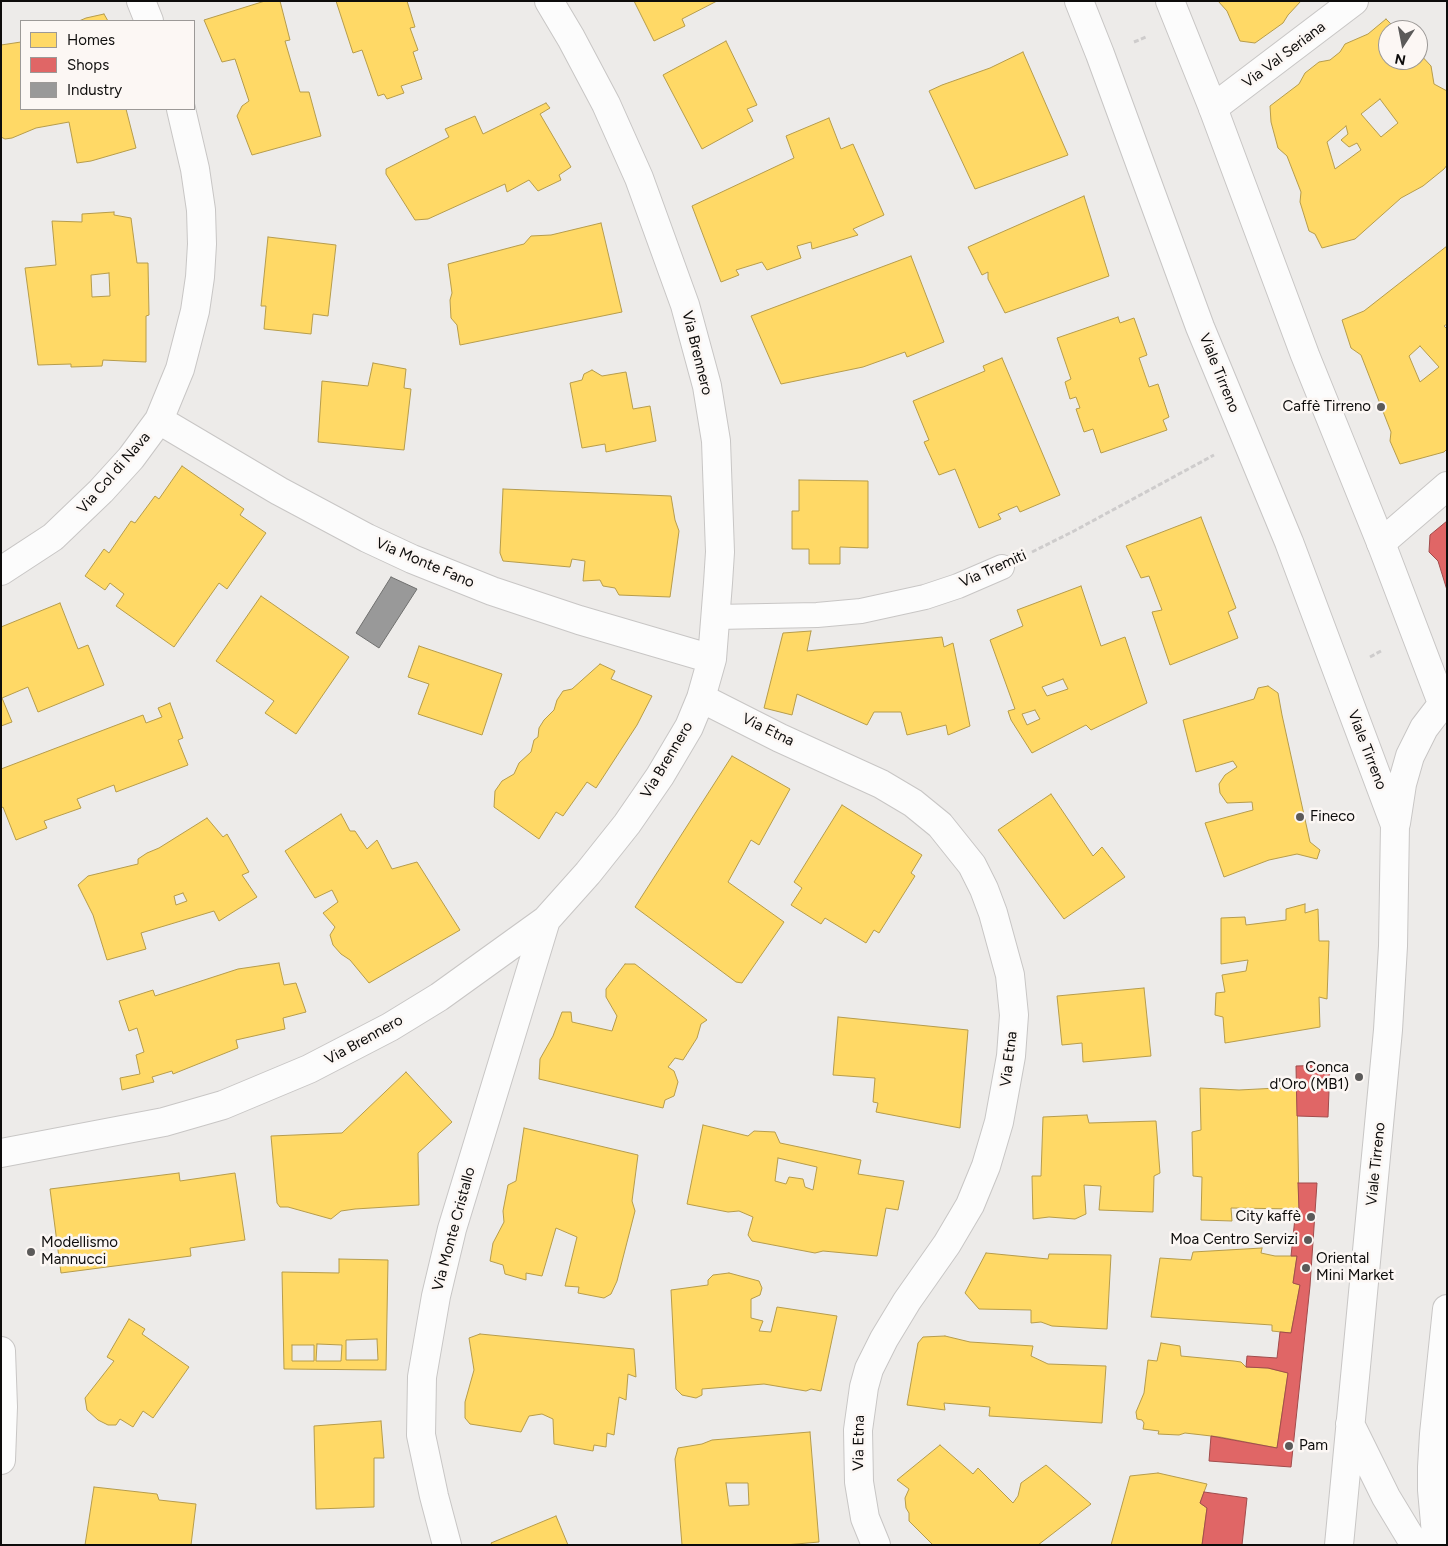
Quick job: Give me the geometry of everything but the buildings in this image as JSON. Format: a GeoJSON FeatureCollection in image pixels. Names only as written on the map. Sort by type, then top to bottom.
{"type":"FeatureCollection","features":[{"type":"Feature","properties":{"kind":"street"},"geometry":{"type":"LineString","coordinates":[[141,1],[149,20]]}},
{"type":"Feature","properties":{"kind":"street","name":"Via Brennero"},"geometry":{"type":"LineString","coordinates":[[1,1153],[164,1122],[223,1105],[310,1069],[390,1026],[439,996],[546,920],[588,873],[627,824],[689,727],[701,698],[712,659],[720,552],[716,440],[707,386],[685,305],[639,178],[606,104],[572,38],[549,1]]}},
{"type":"Feature","properties":{"kind":"street","name":"Viale Tirreno"},"geometry":{"type":"LineString","coordinates":[[1078,1],[1100,54],[1200,327],[1289,542],[1395,825],[1393,946],[1388,1030],[1339,1545]]}},
{"type":"Feature","properties":{"kind":"street"},"geometry":{"type":"LineString","coordinates":[[1170,1],[1213,108],[1305,355],[1444,700],[1424,728],[1410,756],[1402,784],[1395,825]]}},
{"type":"Feature","properties":{"kind":"street","name":"Via Val Seriana"},"geometry":{"type":"LineString","coordinates":[[1213,108],[1354,1]]}},
{"type":"Feature","properties":{"kind":"street","name":"Via Col di Nava"},"geometry":{"type":"LineString","coordinates":[[1,571],[34,551],[70,522],[101,492],[131,458],[159,420],[180,369],[195,311],[202,244],[202,210],[181,110]]}},
{"type":"Feature","properties":{"kind":"street","name":"Via Monte Fano"},"geometry":{"type":"LineString","coordinates":[[159,420],[279,491],[368,538],[420,562],[492,591],[579,620],[712,659]]}},
{"type":"Feature","properties":{"kind":"street"},"geometry":{"type":"LineString","coordinates":[[1381,543],[1447,486]]}},
{"type":"Feature","properties":{"kind":"street","name":"Via Etna"},"geometry":{"type":"LineString","coordinates":[[701,698],[780,738],[881,784],[913,803],[940,825],[972,865],[984,889],[993,913],[1010,975],[1014,1015],[1011,1056],[1001,1115],[986,1166],[970,1205],[947,1244],[907,1301],[884,1339],[869,1369],[864,1387],[858,1430],[859,1482],[865,1518],[876,1545]]}},
{"type":"Feature","properties":{"kind":"street","name":"Via Monte Cristallo"},"geometry":{"type":"LineString","coordinates":[[447,1545],[421,1435],[421,1392],[424,1368],[436,1296],[452,1229],[546,920]]}},
{"type":"Feature","properties":{"kind":"street"},"geometry":{"type":"LineString","coordinates":[[1437,1545],[1432,1467],[1447,1309]]}},
{"type":"Feature","properties":{"kind":"street"},"geometry":{"type":"LineString","coordinates":[[1,1351],[3,1407],[1,1460]]}},
{"type":"Feature","properties":{"kind":"street"},"geometry":{"type":"LineString","coordinates":[[1350,1424],[1386,1497],[1415,1545]]}},
{"type":"Feature","properties":{"kind":"lane","name":"Via Tremiti"},"geometry":{"type":"LineString","coordinates":[[716,617],[817,615],[861,611],[925,597],[958,586],[1002,567]]}},
{"type":"Feature","properties":{"kind":"path"},"geometry":{"type":"LineString","coordinates":[[1134,42],[1147,37]]}},
{"type":"Feature","properties":{"kind":"path","name":"Via Tremiti"},"geometry":{"type":"LineString","coordinates":[[1002,567],[1074,531],[1245,437]]}},
{"type":"Feature","properties":{"kind":"path"},"geometry":{"type":"LineString","coordinates":[[1365,660],[1381,651]]}},
{"type":"Feature","properties":{"kind":"place","name":"Caffè Tirreno"},"geometry":{"type":"Point","coordinates":[1381,407]}},
{"type":"Feature","properties":{"kind":"place","name":"Fineco"},"geometry":{"type":"Point","coordinates":[1300,817]}},
{"type":"Feature","properties":{"kind":"place","name":"Conca d'Oro (MB1)"},"geometry":{"type":"Point","coordinates":[1359,1077]}},
{"type":"Feature","properties":{"kind":"place","name":"City kaffè"},"geometry":{"type":"Point","coordinates":[1311,1217]}},
{"type":"Feature","properties":{"kind":"place","name":"Moa Centro Servizi"},"geometry":{"type":"Point","coordinates":[1308,1240]}},
{"type":"Feature","properties":{"kind":"place","name":"Modellismo Mannucci"},"geometry":{"type":"Point","coordinates":[31,1252]}},
{"type":"Feature","properties":{"kind":"place","name":"Oriental Mini Market"},"geometry":{"type":"Point","coordinates":[1306,1268]}},
{"type":"Feature","properties":{"kind":"place","name":"Pam"},"geometry":{"type":"Point","coordinates":[1289,1446]}}]}
